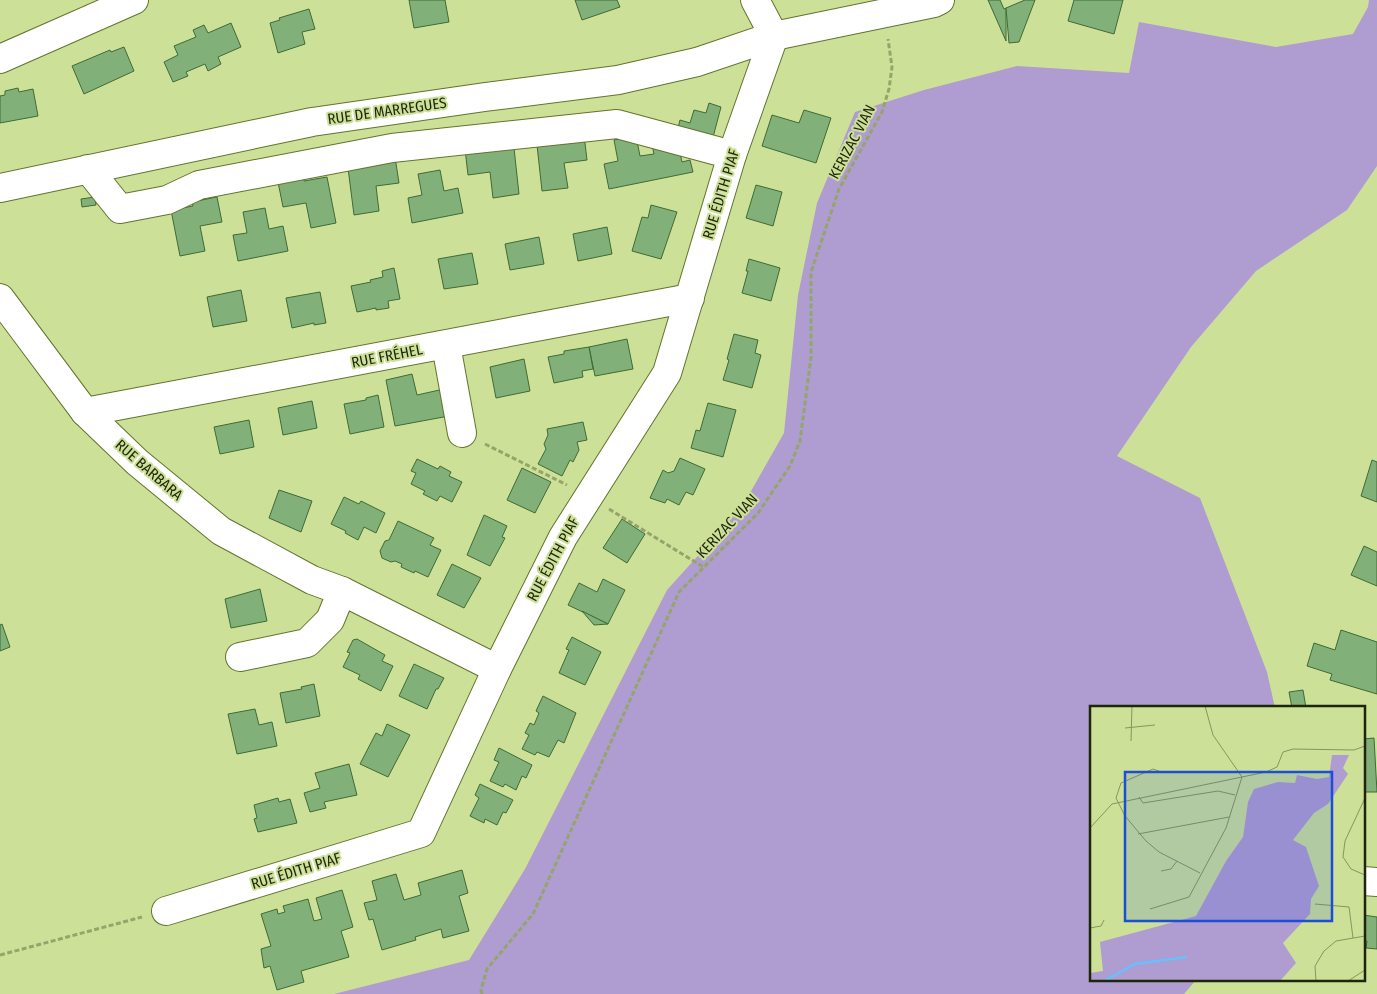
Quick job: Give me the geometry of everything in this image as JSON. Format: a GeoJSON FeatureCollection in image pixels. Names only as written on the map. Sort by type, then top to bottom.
{"type":"FeatureCollection","features":[{"type":"Feature","properties":{"kind":"street"},"geometry":{"type":"LineString","coordinates":[[0,59],[134,0]]}},
{"type":"Feature","properties":{"kind":"street"},"geometry":{"type":"LineString","coordinates":[[755,0],[774,36]]}},
{"type":"Feature","properties":{"kind":"street","name":"RUE DE MARREGUES"},"geometry":{"type":"LineString","coordinates":[[0,188],[312,122],[618,80],[697,62],[774,36],[934,3],[940,0]]}},
{"type":"Feature","properties":{"kind":"street","name":"RUE ÉDITH PIAF"},"geometry":{"type":"LineString","coordinates":[[166,911],[421,833],[497,669],[563,537],[667,373],[732,155],[774,36]]}},
{"type":"Feature","properties":{"kind":"street"},"geometry":{"type":"LineString","coordinates":[[88,170],[120,209],[167,200],[199,185],[392,148],[617,124],[732,155]]}},
{"type":"Feature","properties":{"kind":"street","name":"RUE BARBARA"},"geometry":{"type":"LineString","coordinates":[[0,298],[85,412],[137,462],[221,531],[312,580],[342,591],[497,669]]}},
{"type":"Feature","properties":{"kind":"street","name":"RUE FRÉHEL"},"geometry":{"type":"LineString","coordinates":[[85,412],[690,298]]}},
{"type":"Feature","properties":{"kind":"street"},"geometry":{"type":"LineString","coordinates":[[446,345],[462,432]]}},
{"type":"Feature","properties":{"kind":"street"},"geometry":{"type":"LineString","coordinates":[[240,657],[307,643],[330,620],[342,591]]}},
{"type":"Feature","properties":{"kind":"street"},"geometry":{"type":"LineString","coordinates":[[1364,881],[1377,882]]}},
{"type":"Feature","properties":{"kind":"path","name":"KERIZAC VIAN"},"geometry":{"type":"LineString","coordinates":[[482,994],[481,990],[487,969],[533,914],[679,592],[758,513],[790,466],[800,441],[811,357],[810,272],[840,189],[882,112],[889,89],[892,67],[885,12]]}},
{"type":"Feature","properties":{"kind":"path"},"geometry":{"type":"LineString","coordinates":[[0,955],[166,911]]}},
{"type":"Feature","properties":{"kind":"shaded area"},"geometry":{"type":"Polygon","coordinates":[[[1369,0],[1377,0],[1377,166],[1347,210],[1256,271],[1191,347],[1117,456],[1200,498],[1267,672],[1275,706],[1090,706],[1090,982],[1194,982],[1184,994],[334,994],[469,960],[525,869],[667,590],[742,507],[784,433],[798,295],[817,203],[855,112],[924,90],[1017,66],[1129,73],[1139,22],[1276,47],[1353,34],[1368,7],[1369,0]]]}},
{"type":"Feature","properties":{"kind":"building"},"geometry":{"type":"Polygon","coordinates":[[[409,0],[445,0],[449,22],[414,28],[409,0]]]}},
{"type":"Feature","properties":{"kind":"building"},"geometry":{"type":"Polygon","coordinates":[[[575,0],[617,0],[620,7],[582,20],[575,0]]]}},
{"type":"Feature","properties":{"kind":"building"},"geometry":{"type":"Polygon","coordinates":[[[988,0],[1000,0],[1004,9],[1006,8],[1006,41],[988,0]]]}},
{"type":"Feature","properties":{"kind":"building"},"geometry":{"type":"Polygon","coordinates":[[[1025,0],[1035,0],[1019,42],[1009,43],[1006,8],[1025,0]]]}},
{"type":"Feature","properties":{"kind":"building"},"geometry":{"type":"Polygon","coordinates":[[[1074,0],[1123,0],[1114,34],[1068,21],[1074,0]]]}},
{"type":"Feature","properties":{"kind":"building"},"geometry":{"type":"Polygon","coordinates":[[[309,9],[315,29],[302,32],[305,44],[278,53],[270,23],[280,20],[279,18],[309,9]]]}},
{"type":"Feature","properties":{"kind":"building"},"geometry":{"type":"Polygon","coordinates":[[[231,23],[241,47],[218,57],[221,64],[208,71],[205,64],[186,72],[188,76],[173,82],[164,62],[178,55],[174,46],[196,37],[193,30],[204,25],[208,33],[231,23]]]}},
{"type":"Feature","properties":{"kind":"building"},"geometry":{"type":"Polygon","coordinates":[[[124,47],[134,71],[84,94],[72,66],[110,50],[111,52],[124,47]]]}},
{"type":"Feature","properties":{"kind":"building"},"geometry":{"type":"Polygon","coordinates":[[[18,88],[19,92],[33,89],[38,116],[0,123],[0,96],[5,95],[5,91],[18,88]]]}},
{"type":"Feature","properties":{"kind":"building"},"geometry":{"type":"Polygon","coordinates":[[[709,103],[721,107],[712,141],[677,132],[680,120],[690,123],[694,110],[706,113],[709,103]]]}},
{"type":"Feature","properties":{"kind":"building"},"geometry":{"type":"Polygon","coordinates":[[[804,110],[831,118],[816,163],[762,146],[772,115],[799,123],[804,110]]]}},
{"type":"Feature","properties":{"kind":"building"},"geometry":{"type":"Polygon","coordinates":[[[584,135],[587,160],[564,163],[568,188],[542,191],[537,145],[584,135]]]}},
{"type":"Feature","properties":{"kind":"building"},"geometry":{"type":"Polygon","coordinates":[[[636,136],[640,156],[654,154],[652,145],[664,143],[666,152],[679,149],[682,162],[690,160],[693,172],[609,189],[604,164],[618,161],[614,140],[636,136]]]}},
{"type":"Feature","properties":{"kind":"building"},"geometry":{"type":"Polygon","coordinates":[[[514,148],[519,194],[493,198],[490,172],[468,175],[465,149],[514,148]]]}},
{"type":"Feature","properties":{"kind":"building"},"geometry":{"type":"Polygon","coordinates":[[[395,157],[399,183],[376,186],[379,211],[354,215],[348,168],[395,157]]]}},
{"type":"Feature","properties":{"kind":"building"},"geometry":{"type":"Polygon","coordinates":[[[440,170],[444,191],[458,188],[463,213],[412,223],[408,198],[422,195],[418,174],[440,170]]]}},
{"type":"Feature","properties":{"kind":"building"},"geometry":{"type":"Polygon","coordinates":[[[304,177],[304,181],[327,177],[336,223],[311,228],[306,203],[283,207],[278,182],[304,177]]]}},
{"type":"Feature","properties":{"kind":"building"},"geometry":{"type":"Polygon","coordinates":[[[756,185],[782,192],[773,226],[746,218],[756,185]]]}},
{"type":"Feature","properties":{"kind":"building"},"geometry":{"type":"Polygon","coordinates":[[[95,197],[96,205],[82,207],[81,199],[95,197]]]}},
{"type":"Feature","properties":{"kind":"building"},"geometry":{"type":"Polygon","coordinates":[[[217,197],[222,222],[200,226],[205,251],[180,256],[171,210],[193,206],[192,202],[217,197]]]}},
{"type":"Feature","properties":{"kind":"building"},"geometry":{"type":"Polygon","coordinates":[[[651,205],[677,212],[661,259],[632,251],[642,217],[648,218],[651,205]]]}},
{"type":"Feature","properties":{"kind":"building"},"geometry":{"type":"Polygon","coordinates":[[[265,208],[269,229],[283,226],[288,251],[238,261],[233,235],[247,233],[243,212],[265,208]]]}},
{"type":"Feature","properties":{"kind":"building"},"geometry":{"type":"Polygon","coordinates":[[[607,227],[612,254],[578,261],[573,234],[607,227]]]}},
{"type":"Feature","properties":{"kind":"building"},"geometry":{"type":"Polygon","coordinates":[[[539,237],[544,264],[510,270],[505,244],[539,237]]]}},
{"type":"Feature","properties":{"kind":"building"},"geometry":{"type":"Polygon","coordinates":[[[472,253],[478,284],[444,289],[438,259],[472,253]]]}},
{"type":"Feature","properties":{"kind":"building"},"geometry":{"type":"Polygon","coordinates":[[[749,259],[780,268],[771,301],[742,293],[749,259]]]}},
{"type":"Feature","properties":{"kind":"building"},"geometry":{"type":"Polygon","coordinates":[[[394,268],[400,299],[388,301],[389,308],[376,310],[376,308],[357,312],[351,286],[371,282],[370,280],[383,277],[382,271],[394,268]]]}},
{"type":"Feature","properties":{"kind":"building"},"geometry":{"type":"Polygon","coordinates":[[[241,290],[247,321],[213,327],[207,297],[241,290]]]}},
{"type":"Feature","properties":{"kind":"building"},"geometry":{"type":"Polygon","coordinates":[[[320,292],[326,323],[314,325],[314,323],[292,328],[286,298],[320,292]]]}},
{"type":"Feature","properties":{"kind":"building"},"geometry":{"type":"Polygon","coordinates":[[[734,334],[758,340],[755,353],[761,355],[752,388],[723,380],[734,334]]]}},
{"type":"Feature","properties":{"kind":"building"},"geometry":{"type":"Polygon","coordinates":[[[627,339],[633,369],[595,376],[589,347],[627,339]]]}},
{"type":"Feature","properties":{"kind":"building"},"geometry":{"type":"Polygon","coordinates":[[[589,347],[593,369],[582,371],[583,377],[554,383],[548,357],[564,354],[564,351],[589,347]]]}},
{"type":"Feature","properties":{"kind":"building"},"geometry":{"type":"Polygon","coordinates":[[[524,359],[530,391],[496,398],[490,367],[524,359]]]}},
{"type":"Feature","properties":{"kind":"building"},"geometry":{"type":"Polygon","coordinates":[[[412,374],[417,395],[444,389],[449,416],[395,426],[386,380],[412,374]]]}},
{"type":"Feature","properties":{"kind":"building"},"geometry":{"type":"Polygon","coordinates":[[[378,395],[384,427],[350,434],[344,404],[366,400],[366,398],[378,395]]]}},
{"type":"Feature","properties":{"kind":"building"},"geometry":{"type":"Polygon","coordinates":[[[312,401],[317,428],[283,435],[278,408],[312,401]]]}},
{"type":"Feature","properties":{"kind":"building"},"geometry":{"type":"Polygon","coordinates":[[[708,403],[736,410],[723,457],[691,448],[696,430],[700,431],[708,403]]]}},
{"type":"Feature","properties":{"kind":"building"},"geometry":{"type":"Polygon","coordinates":[[[249,420],[254,447],[220,454],[214,427],[249,420]]]}},
{"type":"Feature","properties":{"kind":"building"},"geometry":{"type":"Polygon","coordinates":[[[583,422],[587,440],[577,442],[579,450],[573,462],[570,460],[562,476],[538,464],[546,449],[544,444],[548,435],[547,429],[583,422]]]}},
{"type":"Feature","properties":{"kind":"building"},"geometry":{"type":"Polygon","coordinates":[[[680,458],[705,469],[693,495],[686,492],[679,505],[667,499],[665,503],[650,498],[663,470],[668,473],[674,471],[680,458]]]}},
{"type":"Feature","properties":{"kind":"building"},"geometry":{"type":"Polygon","coordinates":[[[417,459],[438,469],[440,466],[451,472],[449,476],[462,482],[452,502],[440,496],[437,501],[423,494],[425,491],[411,484],[416,473],[411,471],[417,459]]]}},
{"type":"Feature","properties":{"kind":"building"},"geometry":{"type":"Polygon","coordinates":[[[1372,460],[1377,462],[1377,502],[1361,496],[1372,460]]]}},
{"type":"Feature","properties":{"kind":"building"},"geometry":{"type":"Polygon","coordinates":[[[522,468],[551,482],[535,513],[507,500],[522,468]]]}},
{"type":"Feature","properties":{"kind":"building"},"geometry":{"type":"Polygon","coordinates":[[[279,490],[312,501],[301,532],[269,518],[279,490]]]}},
{"type":"Feature","properties":{"kind":"building"},"geometry":{"type":"Polygon","coordinates":[[[344,497],[359,504],[361,501],[385,513],[376,533],[364,527],[358,540],[345,533],[346,531],[331,524],[344,497]]]}},
{"type":"Feature","properties":{"kind":"building"},"geometry":{"type":"Polygon","coordinates":[[[484,515],[507,526],[502,537],[505,538],[490,566],[467,555],[484,515]]]}},
{"type":"Feature","properties":{"kind":"building"},"geometry":{"type":"Polygon","coordinates":[[[622,519],[645,534],[627,563],[603,548],[622,519]]]}},
{"type":"Feature","properties":{"kind":"building"},"geometry":{"type":"Polygon","coordinates":[[[398,521],[434,538],[430,545],[441,550],[428,577],[401,567],[402,564],[395,561],[391,562],[382,558],[380,551],[385,541],[389,540],[398,521]]]}},
{"type":"Feature","properties":{"kind":"building"},"geometry":{"type":"Polygon","coordinates":[[[1364,546],[1377,552],[1377,586],[1351,575],[1364,546]]]}},
{"type":"Feature","properties":{"kind":"building"},"geometry":{"type":"Polygon","coordinates":[[[452,564],[481,578],[464,608],[437,595],[452,564]]]}},
{"type":"Feature","properties":{"kind":"building"},"geometry":{"type":"Polygon","coordinates":[[[603,579],[625,590],[608,624],[568,605],[579,583],[597,592],[603,579]]]}},
{"type":"Feature","properties":{"kind":"building"},"geometry":{"type":"Polygon","coordinates":[[[260,589],[267,621],[231,628],[225,599],[260,589]]]}},
{"type":"Feature","properties":{"kind":"building"},"geometry":{"type":"Polygon","coordinates":[[[582,611],[608,624],[594,625],[582,611]]]}},
{"type":"Feature","properties":{"kind":"building"},"geometry":{"type":"Polygon","coordinates":[[[2,624],[10,647],[0,651],[0,625],[2,624]]]}},
{"type":"Feature","properties":{"kind":"building"},"geometry":{"type":"Polygon","coordinates":[[[1341,630],[1377,642],[1377,694],[1330,680],[1332,674],[1307,666],[1314,643],[1335,650],[1341,630]]]}},
{"type":"Feature","properties":{"kind":"building"},"geometry":{"type":"Polygon","coordinates":[[[572,637],[601,652],[585,685],[559,673],[569,650],[566,649],[572,637]]]}},
{"type":"Feature","properties":{"kind":"building"},"geometry":{"type":"Polygon","coordinates":[[[357,639],[385,655],[382,661],[393,666],[381,691],[358,679],[360,675],[343,667],[350,653],[347,652],[353,640],[357,639]]]}},
{"type":"Feature","properties":{"kind":"building"},"geometry":{"type":"Polygon","coordinates":[[[414,664],[444,678],[438,689],[436,689],[427,709],[399,696],[414,664]]]}},
{"type":"Feature","properties":{"kind":"building"},"geometry":{"type":"Polygon","coordinates":[[[314,684],[320,716],[286,723],[280,693],[302,689],[301,687],[314,684]]]}},
{"type":"Feature","properties":{"kind":"building"},"geometry":{"type":"Polygon","coordinates":[[[1303,690],[1306,706],[1292,706],[1289,692],[1303,690]]]}},
{"type":"Feature","properties":{"kind":"building"},"geometry":{"type":"Polygon","coordinates":[[[543,696],[576,713],[564,743],[558,740],[549,757],[537,752],[535,755],[522,749],[529,735],[525,733],[530,723],[534,725],[539,713],[536,711],[543,696]]]}},
{"type":"Feature","properties":{"kind":"building"},"geometry":{"type":"Polygon","coordinates":[[[255,709],[259,725],[272,722],[277,746],[237,754],[228,714],[255,709]]]}},
{"type":"Feature","properties":{"kind":"building"},"geometry":{"type":"Polygon","coordinates":[[[387,724],[410,735],[388,777],[360,764],[376,733],[382,736],[387,724]]]}},
{"type":"Feature","properties":{"kind":"building"},"geometry":{"type":"Polygon","coordinates":[[[1374,738],[1377,792],[1365,792],[1365,803],[1364,803],[1364,739],[1374,738]]]}},
{"type":"Feature","properties":{"kind":"building"},"geometry":{"type":"Polygon","coordinates":[[[499,748],[532,765],[526,778],[522,776],[516,790],[505,784],[503,787],[490,781],[499,762],[494,760],[499,748]]]}},
{"type":"Feature","properties":{"kind":"building"},"geometry":{"type":"Polygon","coordinates":[[[349,764],[357,795],[324,802],[326,808],[310,812],[304,793],[320,788],[315,773],[349,764]]]}},
{"type":"Feature","properties":{"kind":"building"},"geometry":{"type":"Polygon","coordinates":[[[480,784],[513,800],[506,813],[503,812],[497,825],[485,819],[484,823],[470,816],[479,798],[475,795],[480,784]]]}},
{"type":"Feature","properties":{"kind":"building"},"geometry":{"type":"Polygon","coordinates":[[[278,798],[279,802],[290,799],[297,823],[258,832],[254,819],[257,818],[254,805],[278,798]]]}},
{"type":"Feature","properties":{"kind":"building"},"geometry":{"type":"Polygon","coordinates":[[[462,870],[468,893],[459,896],[469,931],[443,938],[441,929],[415,937],[416,940],[382,950],[373,919],[369,920],[364,903],[377,900],[372,881],[396,874],[404,900],[421,895],[418,883],[462,870]]]}},
{"type":"Feature","properties":{"kind":"building"},"geometry":{"type":"Polygon","coordinates":[[[342,890],[353,927],[341,931],[349,957],[301,971],[304,982],[277,990],[270,966],[264,968],[261,949],[271,946],[261,914],[277,909],[278,914],[285,912],[283,906],[308,899],[314,921],[322,919],[316,898],[342,890]]]}},
{"type":"Feature","properties":{"kind":"building"},"geometry":{"type":"Polygon","coordinates":[[[1364,915],[1377,917],[1377,949],[1366,948],[1367,941],[1364,941],[1364,915]]]}}]}
